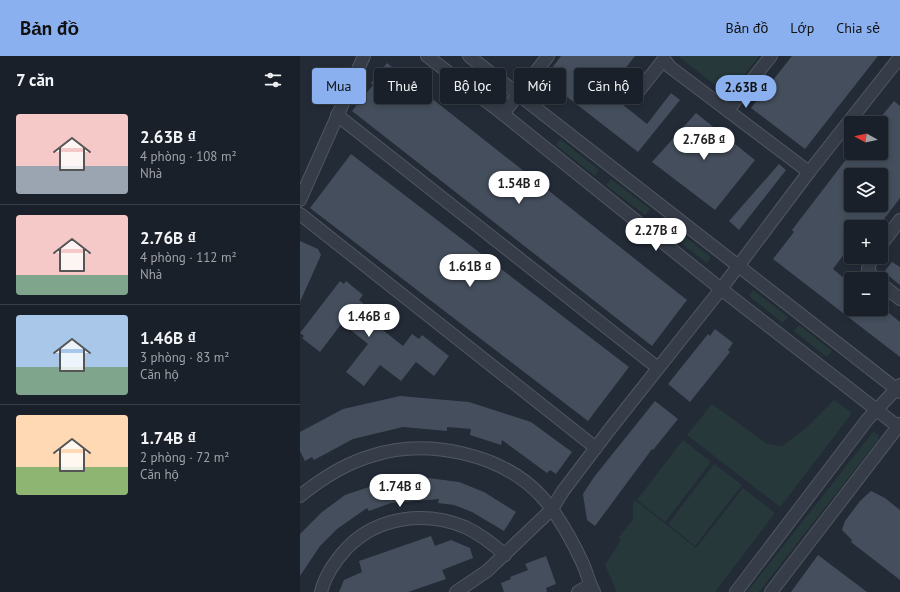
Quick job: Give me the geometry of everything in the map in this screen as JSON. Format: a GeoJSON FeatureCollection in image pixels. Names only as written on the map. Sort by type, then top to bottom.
{"type":"FeatureCollection","features":[{"type":"Feature","properties":{"kind":"street"},"geometry":{"type":"LineString","coordinates":[[300,200],[364,56]]}},
{"type":"Feature","properties":{"kind":"street"},"geometry":{"type":"LineString","coordinates":[[427,56],[503,114],[721,289],[899,427],[771,592]]}},
{"type":"Feature","properties":{"kind":"street"},"geometry":{"type":"LineString","coordinates":[[468,56],[514,91]]}},
{"type":"Feature","properties":{"kind":"street"},"geometry":{"type":"LineString","coordinates":[[539,68],[548,56]]}},
{"type":"Feature","properties":{"kind":"street"},"geometry":{"type":"LineString","coordinates":[[728,110],[771,56]]}},
{"type":"Feature","properties":{"kind":"street"},"geometry":{"type":"LineString","coordinates":[[643,85],[664,57],[670,67],[809,172]]}},
{"type":"Feature","properties":{"kind":"street"},"geometry":{"type":"LineString","coordinates":[[456,592],[487,571],[552,509],[563,491],[596,448],[721,289],[738,264],[809,172],[900,57]]}},
{"type":"Feature","properties":{"kind":"street"},"geometry":{"type":"LineString","coordinates":[[503,114],[514,99]]}},
{"type":"Feature","properties":{"kind":"street"},"geometry":{"type":"LineString","coordinates":[[530,104],[577,142],[899,389],[876,410],[736,592]]}},
{"type":"Feature","properties":{"kind":"street"},"geometry":{"type":"LineString","coordinates":[[337,115],[658,368]]}},
{"type":"Feature","properties":{"kind":"street"},"geometry":{"type":"LineString","coordinates":[[300,214],[596,448]]}},
{"type":"Feature","properties":{"kind":"street"},"geometry":{"type":"LineString","coordinates":[[888,236],[900,220]]}},
{"type":"Feature","properties":{"kind":"street"},"geometry":{"type":"LineString","coordinates":[[888,290],[900,299]]}},
{"type":"Feature","properties":{"kind":"street"},"geometry":{"type":"LineString","coordinates":[[300,496],[330,474],[371,456],[391,452],[430,449],[464,454],[491,463],[525,483],[541,496],[569,533],[592,589],[578,592]]}},
{"type":"Feature","properties":{"kind":"street"},"geometry":{"type":"LineString","coordinates":[[321,592],[329,571],[343,552],[355,540],[372,528],[387,522],[408,518],[426,518],[446,521],[466,528],[482,536],[505,555]]}},
{"type":"Feature","properties":{"kind":"shaded area"},"geometry":{"type":"Polygon","coordinates":[[[678,56],[759,56],[733,89],[723,91],[678,56]]]}},
{"type":"Feature","properties":{"kind":"shaded area"},"geometry":{"type":"Polygon","coordinates":[[[560,139],[599,170],[595,176],[556,145],[560,139]]]}},
{"type":"Feature","properties":{"kind":"shaded area"},"geometry":{"type":"Polygon","coordinates":[[[611,179],[650,209],[645,215],[606,185],[611,179]]]}},
{"type":"Feature","properties":{"kind":"shaded area"},"geometry":{"type":"Polygon","coordinates":[[[661,218],[711,257],[707,263],[656,224],[661,218]]]}},
{"type":"Feature","properties":{"kind":"shaded area"},"geometry":{"type":"Polygon","coordinates":[[[753,290],[788,317],[783,323],[749,296],[753,290]]]}},
{"type":"Feature","properties":{"kind":"shaded area"},"geometry":{"type":"Polygon","coordinates":[[[799,325],[832,351],[827,357],[794,331],[799,325]]]}},
{"type":"Feature","properties":{"kind":"shaded area"},"geometry":{"type":"Polygon","coordinates":[[[834,400],[851,412],[850,416],[780,507],[687,435],[712,404],[767,444],[782,446],[805,429],[834,400]]]}},
{"type":"Feature","properties":{"kind":"shaded area"},"geometry":{"type":"Polygon","coordinates":[[[873,432],[878,434],[878,440],[759,592],[747,592],[873,432]]]}},
{"type":"Feature","properties":{"kind":"shaded area"},"geometry":{"type":"Polygon","coordinates":[[[683,440],[711,462],[665,522],[637,500],[683,440]]]}},
{"type":"Feature","properties":{"kind":"shaded area"},"geometry":{"type":"Polygon","coordinates":[[[714,464],[742,485],[695,546],[668,524],[714,464]]]}},
{"type":"Feature","properties":{"kind":"shaded area"},"geometry":{"type":"Polygon","coordinates":[[[743,488],[775,513],[715,592],[617,592],[605,565],[621,540],[618,538],[633,520],[633,504],[635,500],[696,548],[743,488]]]}},
{"type":"Feature","properties":{"kind":"building"},"geometry":{"type":"Polygon","coordinates":[[[561,56],[635,56],[626,68],[574,68],[574,102],[566,96],[566,68],[552,68],[561,56]]]}},
{"type":"Feature","properties":{"kind":"building"},"geometry":{"type":"Polygon","coordinates":[[[792,56],[878,56],[805,149],[751,108],[792,56]]]}},
{"type":"Feature","properties":{"kind":"building"},"geometry":{"type":"Polygon","coordinates":[[[387,63],[393,68],[383,68],[387,63]]]}},
{"type":"Feature","properties":{"kind":"building"},"geometry":{"type":"Polygon","coordinates":[[[374,79],[374,104],[432,104],[432,99],[687,300],[652,346],[352,111],[358,104],[366,104],[366,94],[373,85],[371,83],[374,79]]]}},
{"type":"Feature","properties":{"kind":"building"},"geometry":{"type":"Polygon","coordinates":[[[671,93],[680,100],[638,152],[576,104],[622,104],[647,124],[671,93]]]}},
{"type":"Feature","properties":{"kind":"building"},"geometry":{"type":"Polygon","coordinates":[[[894,101],[900,106],[900,198],[883,220],[844,220],[844,254],[833,269],[844,278],[844,314],[773,259],[794,232],[792,230],[846,160],[888,160],[888,116],[882,116],[894,101]]]}},
{"type":"Feature","properties":{"kind":"building"},"geometry":{"type":"Polygon","coordinates":[[[696,113],[755,160],[715,210],[652,162],[696,113]]]}},
{"type":"Feature","properties":{"kind":"building"},"geometry":{"type":"Polygon","coordinates":[[[351,154],[629,367],[588,421],[310,208],[351,154]]]}},
{"type":"Feature","properties":{"kind":"building"},"geometry":{"type":"Polygon","coordinates":[[[779,164],[786,170],[739,230],[729,221],[779,164]]]}},
{"type":"Feature","properties":{"kind":"building"},"geometry":{"type":"Polygon","coordinates":[[[300,241],[318,249],[321,255],[300,302],[300,241]]]}},
{"type":"Feature","properties":{"kind":"building"},"geometry":{"type":"Polygon","coordinates":[[[892,262],[900,267],[900,285],[888,275],[888,272],[884,272],[892,262]]]}},
{"type":"Feature","properties":{"kind":"building"},"geometry":{"type":"Polygon","coordinates":[[[340,281],[344,284],[346,281],[363,295],[359,300],[384,320],[379,327],[403,346],[412,334],[419,339],[422,335],[449,356],[434,376],[416,362],[401,381],[380,365],[364,386],[346,372],[368,344],[342,323],[320,352],[302,338],[304,336],[300,333],[340,281]]]}},
{"type":"Feature","properties":{"kind":"building"},"geometry":{"type":"Polygon","coordinates":[[[888,312],[900,322],[900,357],[847,316],[888,316],[888,312]]]}},
{"type":"Feature","properties":{"kind":"building"},"geometry":{"type":"Polygon","coordinates":[[[715,329],[733,343],[728,350],[730,352],[690,402],[668,384],[708,334],[710,336],[715,329]]]}},
{"type":"Feature","properties":{"kind":"building"},"geometry":{"type":"Polygon","coordinates":[[[400,396],[469,402],[531,422],[572,452],[556,474],[550,470],[547,473],[502,440],[501,445],[470,435],[471,429],[447,427],[447,431],[403,427],[353,439],[314,460],[312,457],[305,461],[300,451],[300,432],[343,409],[400,396]]]}},
{"type":"Feature","properties":{"kind":"building"},"geometry":{"type":"Polygon","coordinates":[[[655,401],[678,419],[653,450],[652,449],[595,526],[587,520],[583,494],[594,477],[655,401]]]}},
{"type":"Feature","properties":{"kind":"building"},"geometry":{"type":"Polygon","coordinates":[[[421,477],[459,482],[484,492],[516,512],[504,531],[472,512],[454,505],[438,503],[439,499],[391,503],[369,511],[367,508],[337,529],[320,546],[300,576],[300,534],[322,512],[345,495],[369,487],[421,477]]]}},
{"type":"Feature","properties":{"kind":"building"},"geometry":{"type":"Polygon","coordinates":[[[871,491],[885,498],[900,510],[900,580],[851,542],[852,540],[842,530],[845,521],[860,501],[871,491]]]}},
{"type":"Feature","properties":{"kind":"building"},"geometry":{"type":"Polygon","coordinates":[[[431,536],[435,546],[451,540],[470,548],[473,558],[442,570],[446,579],[408,592],[339,592],[344,580],[362,572],[359,561],[431,536]]]}},
{"type":"Feature","properties":{"kind":"building"},"geometry":{"type":"Polygon","coordinates":[[[818,555],[867,592],[791,592],[818,555]]]}},
{"type":"Feature","properties":{"kind":"building"},"geometry":{"type":"Polygon","coordinates":[[[546,556],[556,584],[546,588],[547,592],[504,592],[501,583],[511,579],[510,577],[528,570],[525,564],[546,556]]]}}]}
